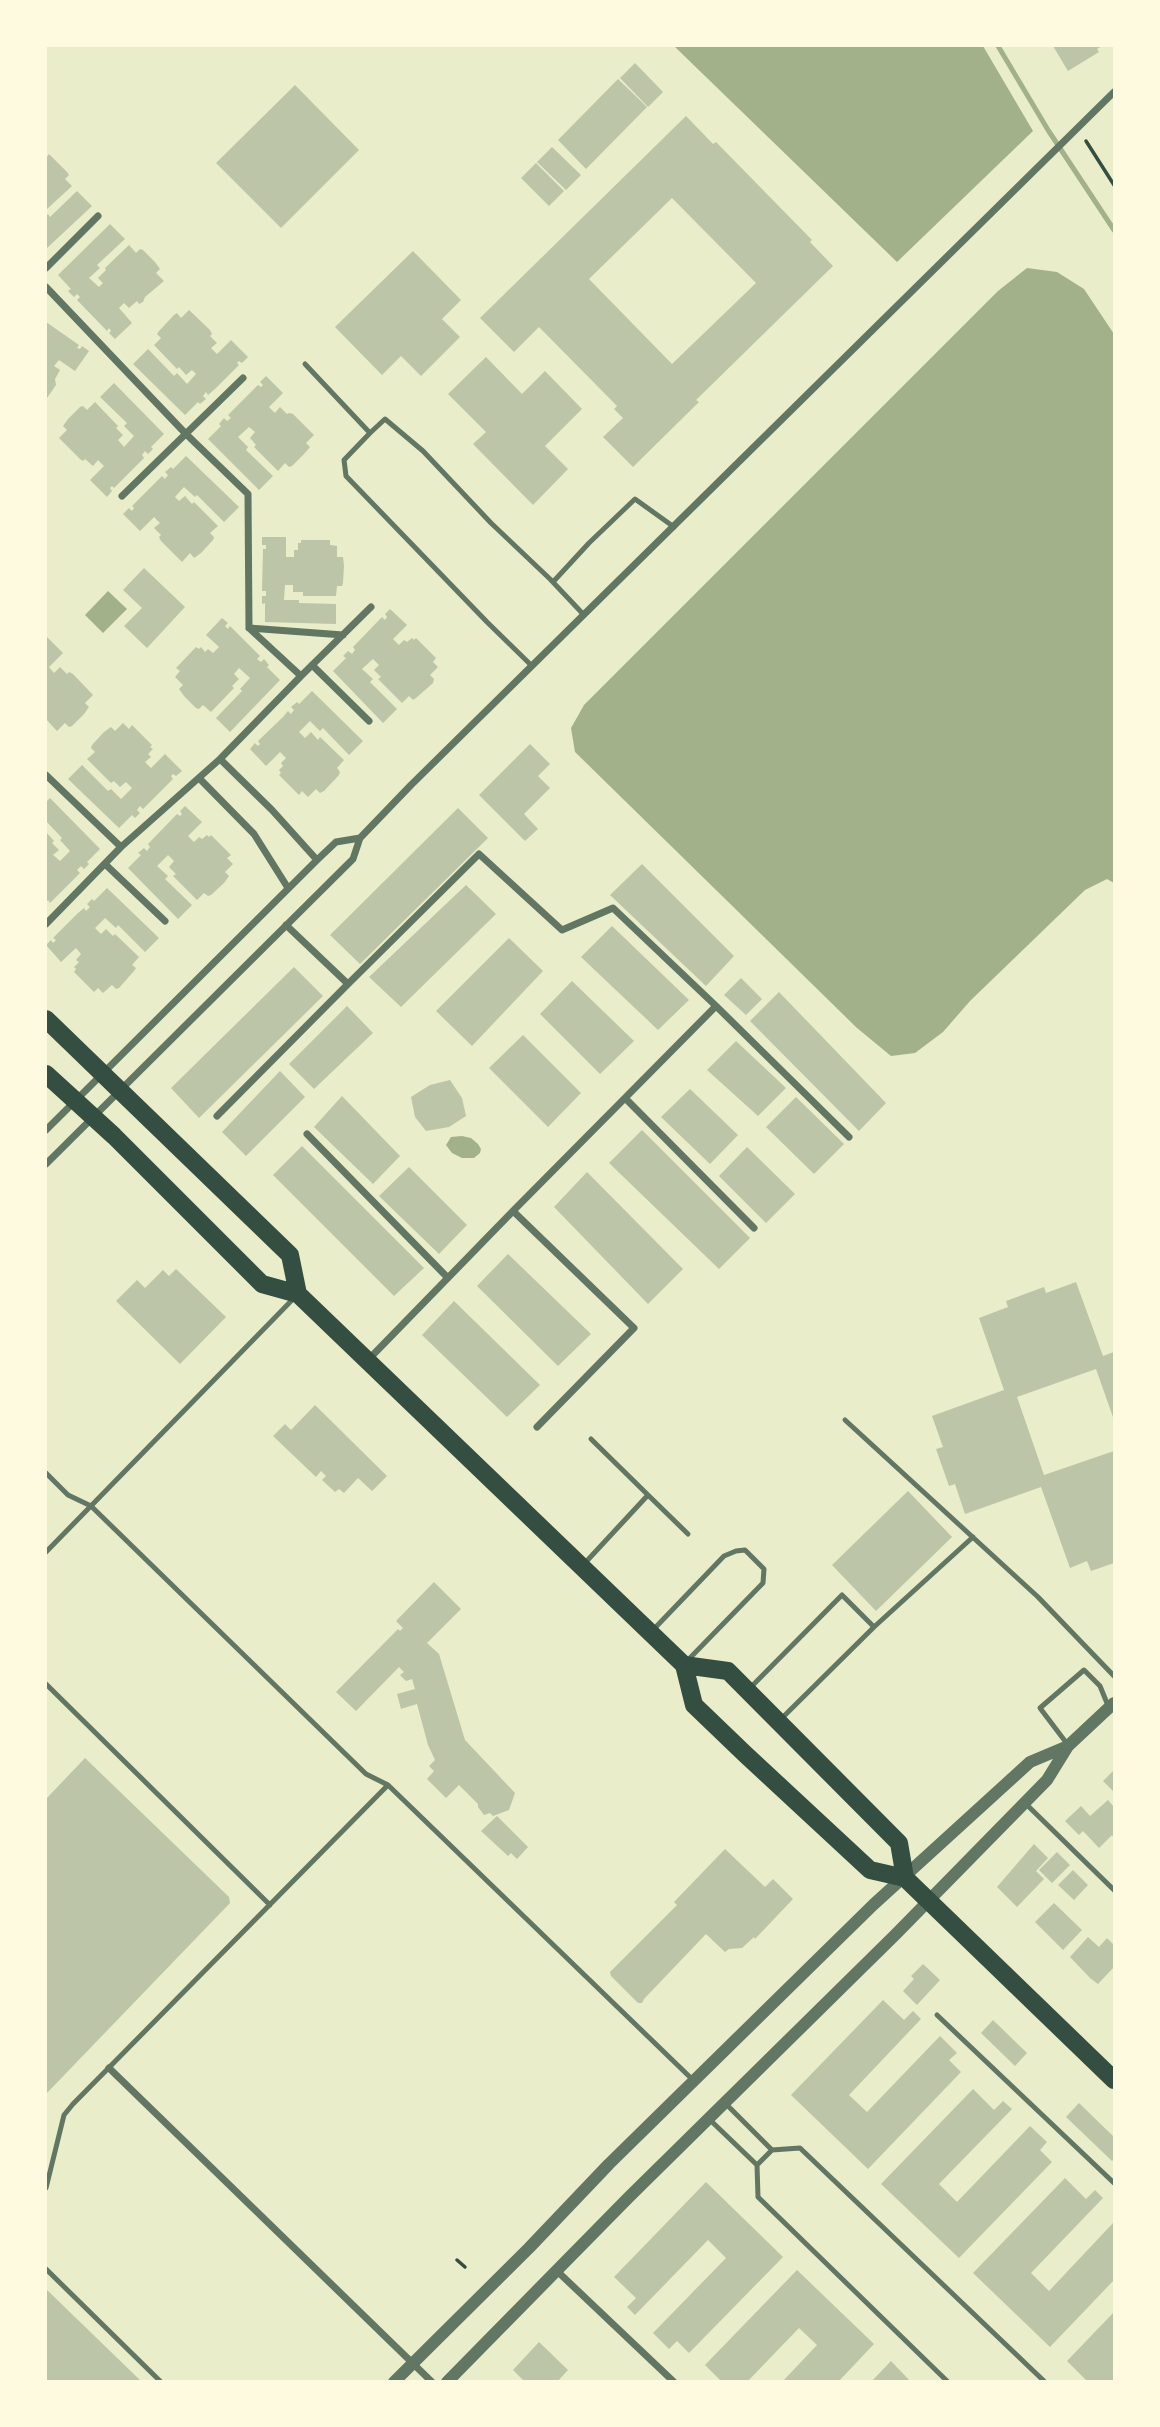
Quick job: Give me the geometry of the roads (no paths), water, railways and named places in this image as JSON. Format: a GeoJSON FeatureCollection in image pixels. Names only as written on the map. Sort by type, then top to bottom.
{"type":"FeatureCollection","features":[{"type":"Feature","properties":{"kind":"main road"},"geometry":{"type":"LineString","coordinates":[[46,1019],[290,1255],[298,1294]]}},
{"type":"Feature","properties":{"kind":"main road"},"geometry":{"type":"LineString","coordinates":[[46,1074],[262,1284],[298,1294],[684,1665],[694,1705],[870,1870],[905,1878],[1115,2080]]}},
{"type":"Feature","properties":{"kind":"main road"},"geometry":{"type":"LineString","coordinates":[[684,1665],[728,1671],[899,1843],[905,1878]]}},
{"type":"Feature","properties":{"kind":"street"},"geometry":{"type":"LineString","coordinates":[[46,1164],[353,859],[359,838],[1115,92]]}},
{"type":"Feature","properties":{"kind":"street"},"geometry":{"type":"LineString","coordinates":[[46,268],[98,216]]}},
{"type":"Feature","properties":{"kind":"street"},"geometry":{"type":"LineString","coordinates":[[46,287],[247,494],[249,628],[301,676]]}},
{"type":"Feature","properties":{"kind":"street"},"geometry":{"type":"LineString","coordinates":[[122,496],[243,378]]}},
{"type":"Feature","properties":{"kind":"street"},"geometry":{"type":"LineString","coordinates":[[46,924],[121,847],[220,759],[371,607]]}},
{"type":"Feature","properties":{"kind":"street"},"geometry":{"type":"LineString","coordinates":[[249,628],[343,635]]}},
{"type":"Feature","properties":{"kind":"street"},"geometry":{"type":"LineString","coordinates":[[312,665],[369,721]]}},
{"type":"Feature","properties":{"kind":"street"},"geometry":{"type":"LineString","coordinates":[[220,759],[272,810],[317,860]]}},
{"type":"Feature","properties":{"kind":"street"},"geometry":{"type":"LineString","coordinates":[[46,775],[121,847]]}},
{"type":"Feature","properties":{"kind":"street"},"geometry":{"type":"LineString","coordinates":[[199,778],[254,834],[288,888]]}},
{"type":"Feature","properties":{"kind":"street"},"geometry":{"type":"LineString","coordinates":[[46,1130],[336,842],[359,838]]}},
{"type":"Feature","properties":{"kind":"street"},"geometry":{"type":"LineString","coordinates":[[217,1116],[479,854],[562,930],[613,908],[849,1138]]}},
{"type":"Feature","properties":{"kind":"street"},"geometry":{"type":"LineString","coordinates":[[105,864],[165,921]]}},
{"type":"Feature","properties":{"kind":"street"},"geometry":{"type":"LineString","coordinates":[[286,925],[348,984]]}},
{"type":"Feature","properties":{"kind":"street"},"geometry":{"type":"LineString","coordinates":[[368,1361],[716,1006]]}},
{"type":"Feature","properties":{"kind":"street"},"geometry":{"type":"LineString","coordinates":[[625,1098],[754,1227]]}},
{"type":"Feature","properties":{"kind":"street"},"geometry":{"type":"LineString","coordinates":[[307,1134],[448,1278]]}},
{"type":"Feature","properties":{"kind":"street"},"geometry":{"type":"LineString","coordinates":[[513,1212],[634,1328],[537,1427]]}},
{"type":"Feature","properties":{"kind":"street"},"geometry":{"type":"LineString","coordinates":[[447,2382],[1025,1803],[1047,1780],[1068,1746],[1112,1705]]}},
{"type":"Feature","properties":{"kind":"street"},"geometry":{"type":"LineString","coordinates":[[394,2382],[836,1941],[1030,1762],[1068,1746]]}},
{"type":"Feature","properties":{"kind":"street"},"geometry":{"type":"LineString","coordinates":[[109,2068],[432,2382]]}},
{"type":"Feature","properties":{"kind":"street"},"geometry":{"type":"LineString","coordinates":[[557,2271],[674,2382]]}},
{"type":"Feature","properties":{"kind":"lane"},"geometry":{"type":"LineString","coordinates":[[305,364],[370,433]]}},
{"type":"Feature","properties":{"kind":"lane"},"geometry":{"type":"LineString","coordinates":[[532,666],[346,476],[344,460],[385,418],[423,451],[584,615]]}},
{"type":"Feature","properties":{"kind":"lane"},"geometry":{"type":"LineString","coordinates":[[553,582],[635,499],[674,527]]}},
{"type":"Feature","properties":{"kind":"lane"},"geometry":{"type":"LineString","coordinates":[[46,1552],[298,1294]]}},
{"type":"Feature","properties":{"kind":"lane"},"geometry":{"type":"LineString","coordinates":[[845,1420],[1038,1597],[1115,1676]]}},
{"type":"Feature","properties":{"kind":"lane"},"geometry":{"type":"LineString","coordinates":[[591,1439],[688,1534]]}},
{"type":"Feature","properties":{"kind":"lane"},"geometry":{"type":"LineString","coordinates":[[46,1473],[68,1495],[91,1506],[366,1774],[388,1785],[694,2081]]}},
{"type":"Feature","properties":{"kind":"lane"},"geometry":{"type":"LineString","coordinates":[[581,1567],[648,1495]]}},
{"type":"Feature","properties":{"kind":"lane"},"geometry":{"type":"LineString","coordinates":[[779,1721],[874,1627],[973,1537]]}},
{"type":"Feature","properties":{"kind":"lane"},"geometry":{"type":"LineString","coordinates":[[650,1633],[724,1556],[736,1550],[745,1550],[764,1569],[763,1583],[684,1665]]}},
{"type":"Feature","properties":{"kind":"lane"},"geometry":{"type":"LineString","coordinates":[[747,1690],[842,1595],[874,1627]]}},
{"type":"Feature","properties":{"kind":"lane"},"geometry":{"type":"LineString","coordinates":[[1068,1746],[1040,1707],[1084,1670],[1100,1686],[1112,1705]]}},
{"type":"Feature","properties":{"kind":"lane"},"geometry":{"type":"LineString","coordinates":[[46,1684],[270,1905]]}},
{"type":"Feature","properties":{"kind":"lane"},"geometry":{"type":"LineString","coordinates":[[46,2188],[64,2115],[388,1785]]}},
{"type":"Feature","properties":{"kind":"lane"},"geometry":{"type":"LineString","coordinates":[[1025,1803],[1115,1889]]}},
{"type":"Feature","properties":{"kind":"lane"},"geometry":{"type":"LineString","coordinates":[[937,2015],[1115,2183]]}},
{"type":"Feature","properties":{"kind":"lane"},"geometry":{"type":"LineString","coordinates":[[724,2102],[772,2150]]}},
{"type":"Feature","properties":{"kind":"lane"},"geometry":{"type":"LineString","coordinates":[[708,2118],[757,2165],[758,2197],[948,2382]]}},
{"type":"Feature","properties":{"kind":"lane"},"geometry":{"type":"LineString","coordinates":[[757,2165],[772,2150],[800,2148],[1045,2382]]}},
{"type":"Feature","properties":{"kind":"lane"},"geometry":{"type":"LineString","coordinates":[[46,2269],[161,2382]]}},
{"type":"Feature","properties":{"kind":"waterway"},"geometry":{"type":"LineString","coordinates":[[998,46],[1048,130],[1114,230]]}}]}
